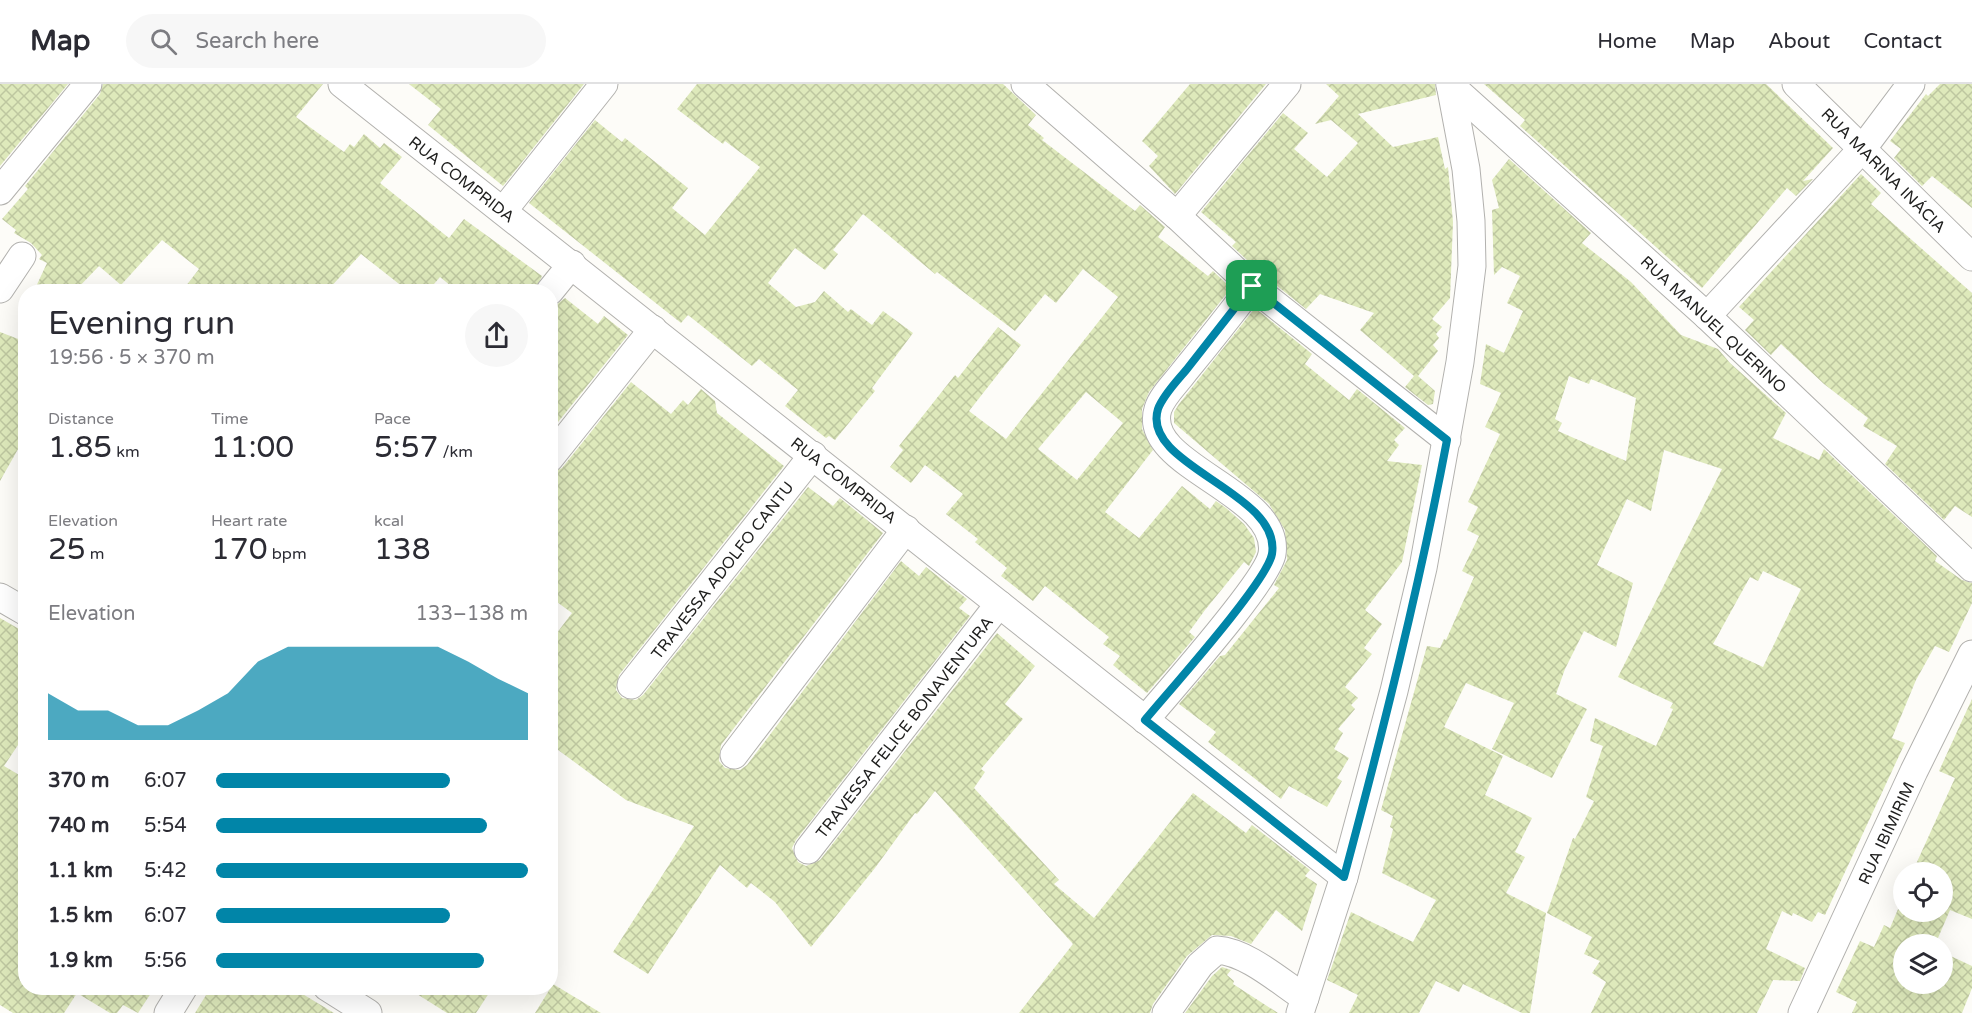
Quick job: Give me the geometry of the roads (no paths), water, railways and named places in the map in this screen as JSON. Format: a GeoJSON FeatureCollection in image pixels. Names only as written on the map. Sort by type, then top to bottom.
{"type":"FeatureCollection","features":[{"type":"Feature","properties":{"kind":"street"},"geometry":{"type":"LineString","coordinates":[[0,191],[88,84]]}},
{"type":"Feature","properties":{"kind":"street","name":"RUA COMPRIDA"},"geometry":{"type":"LineString","coordinates":[[342,84],[1344,877]]}},
{"type":"Feature","properties":{"kind":"street"},"geometry":{"type":"LineString","coordinates":[[503,211],[604,84]]}},
{"type":"Feature","properties":{"kind":"street"},"geometry":{"type":"LineString","coordinates":[[1024,84],[1177,216],[1252,286],[1447,440]]}},
{"type":"Feature","properties":{"kind":"street"},"geometry":{"type":"LineString","coordinates":[[1177,216],[1287,84]]}},
{"type":"Feature","properties":{"kind":"street","name":"RUA MARINA INÁCIA"},"geometry":{"type":"LineString","coordinates":[[1796,84],[1972,257]]}},
{"type":"Feature","properties":{"kind":"street"},"geometry":{"type":"LineString","coordinates":[[1707,316],[1863,148],[1911,84]]}},
{"type":"Feature","properties":{"kind":"street"},"geometry":{"type":"LineString","coordinates":[[1166,1013],[1200,965],[1217,950],[1227,951],[1241,957],[1302,1005],[1344,877],[1394,691],[1423,568],[1447,440],[1472,266],[1466,170],[1450,85]]}},
{"type":"Feature","properties":{"kind":"street","name":"RUA MANUEL QUERINO"},"geometry":{"type":"LineString","coordinates":[[1450,85],[1707,316],[1972,568]]}},
{"type":"Feature","properties":{"kind":"street"},"geometry":{"type":"LineString","coordinates":[[0,289],[22,256]]}},
{"type":"Feature","properties":{"kind":"street"},"geometry":{"type":"LineString","coordinates":[[556,284],[572,264]]}},
{"type":"Feature","properties":{"kind":"street"},"geometry":{"type":"LineString","coordinates":[[1145,720],[1255,585],[1272,555],[1271,536],[1263,522],[1252,510],[1178,454],[1162,437],[1156,423],[1158,408],[1171,389],[1252,286]]}},
{"type":"Feature","properties":{"kind":"street"},"geometry":{"type":"LineString","coordinates":[[558,448],[653,329]]}},
{"type":"Feature","properties":{"kind":"street","name":"TRAVESSA ADOLFO CANTU"},"geometry":{"type":"LineString","coordinates":[[631,685],[813,455]]}},
{"type":"Feature","properties":{"kind":"street"},"geometry":{"type":"LineString","coordinates":[[734,755],[906,529]]}},
{"type":"Feature","properties":{"kind":"street"},"geometry":{"type":"LineString","coordinates":[[0,597],[18,607]]}},
{"type":"Feature","properties":{"kind":"street","name":"TRAVESSA FELICE BONAVENTURA"},"geometry":{"type":"LineString","coordinates":[[808,850],[999,604]]}},
{"type":"Feature","properties":{"kind":"street","name":"RUA IBIMIRIM"},"geometry":{"type":"LineString","coordinates":[[1803,1013],[1914,771],[1972,654]]}},
{"type":"Feature","properties":{"kind":"street"},"geometry":{"type":"LineString","coordinates":[[168,1013],[179,995]]}},
{"type":"Feature","properties":{"kind":"street"},"geometry":{"type":"LineString","coordinates":[[340,995],[368,1013]]}}]}
